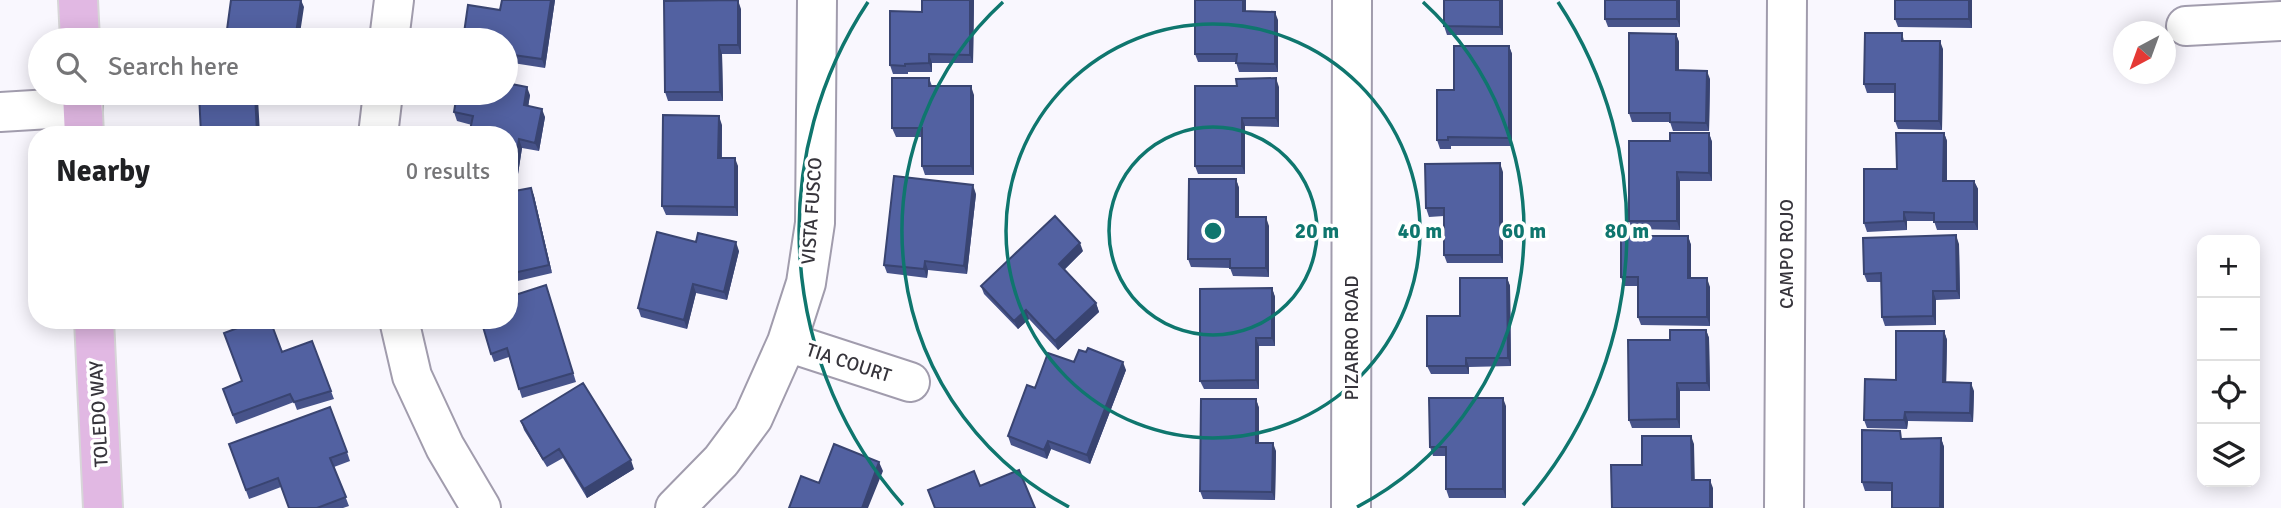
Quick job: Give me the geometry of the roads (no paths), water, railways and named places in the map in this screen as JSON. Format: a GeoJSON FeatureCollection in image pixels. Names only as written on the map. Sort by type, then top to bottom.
{"type":"FeatureCollection","features":[{"type":"Feature","properties":{"kind":"main road"},"geometry":{"type":"LineString","coordinates":[[78,0],[79,28]]}},
{"type":"Feature","properties":{"kind":"main road","name":"TOLEDO WAY"},"geometry":{"type":"LineString","coordinates":[[94,329],[103,508]]}},
{"type":"Feature","properties":{"kind":"street"},"geometry":{"type":"LineString","coordinates":[[390,28],[394,0]]}},
{"type":"Feature","properties":{"kind":"street","name":"VISTA FUSCO"},"geometry":{"type":"LineString","coordinates":[[675,508],[721,461],[753,418],[787,342],[806,284],[815,223],[817,0]]}},
{"type":"Feature","properties":{"kind":"street","name":"PIZARRO ROAD"},"geometry":{"type":"LineString","coordinates":[[1351,508],[1352,0]]}},
{"type":"Feature","properties":{"kind":"street","name":"CAMPO ROJO"},"geometry":{"type":"LineString","coordinates":[[1784,508],[1787,0]]}},
{"type":"Feature","properties":{"kind":"street"},"geometry":{"type":"LineString","coordinates":[[2186,26],[2281,21]]}},
{"type":"Feature","properties":{"kind":"street"},"geometry":{"type":"LineString","coordinates":[[379,126],[382,105]]}},
{"type":"Feature","properties":{"kind":"street"},"geometry":{"type":"LineString","coordinates":[[0,111],[83,112]]}},
{"type":"Feature","properties":{"kind":"street"},"geometry":{"type":"LineString","coordinates":[[401,329],[412,376],[445,447],[481,508]]}},
{"type":"Feature","properties":{"kind":"street","name":"TIA COURT"},"geometry":{"type":"LineString","coordinates":[[787,342],[910,382]]}}]}
